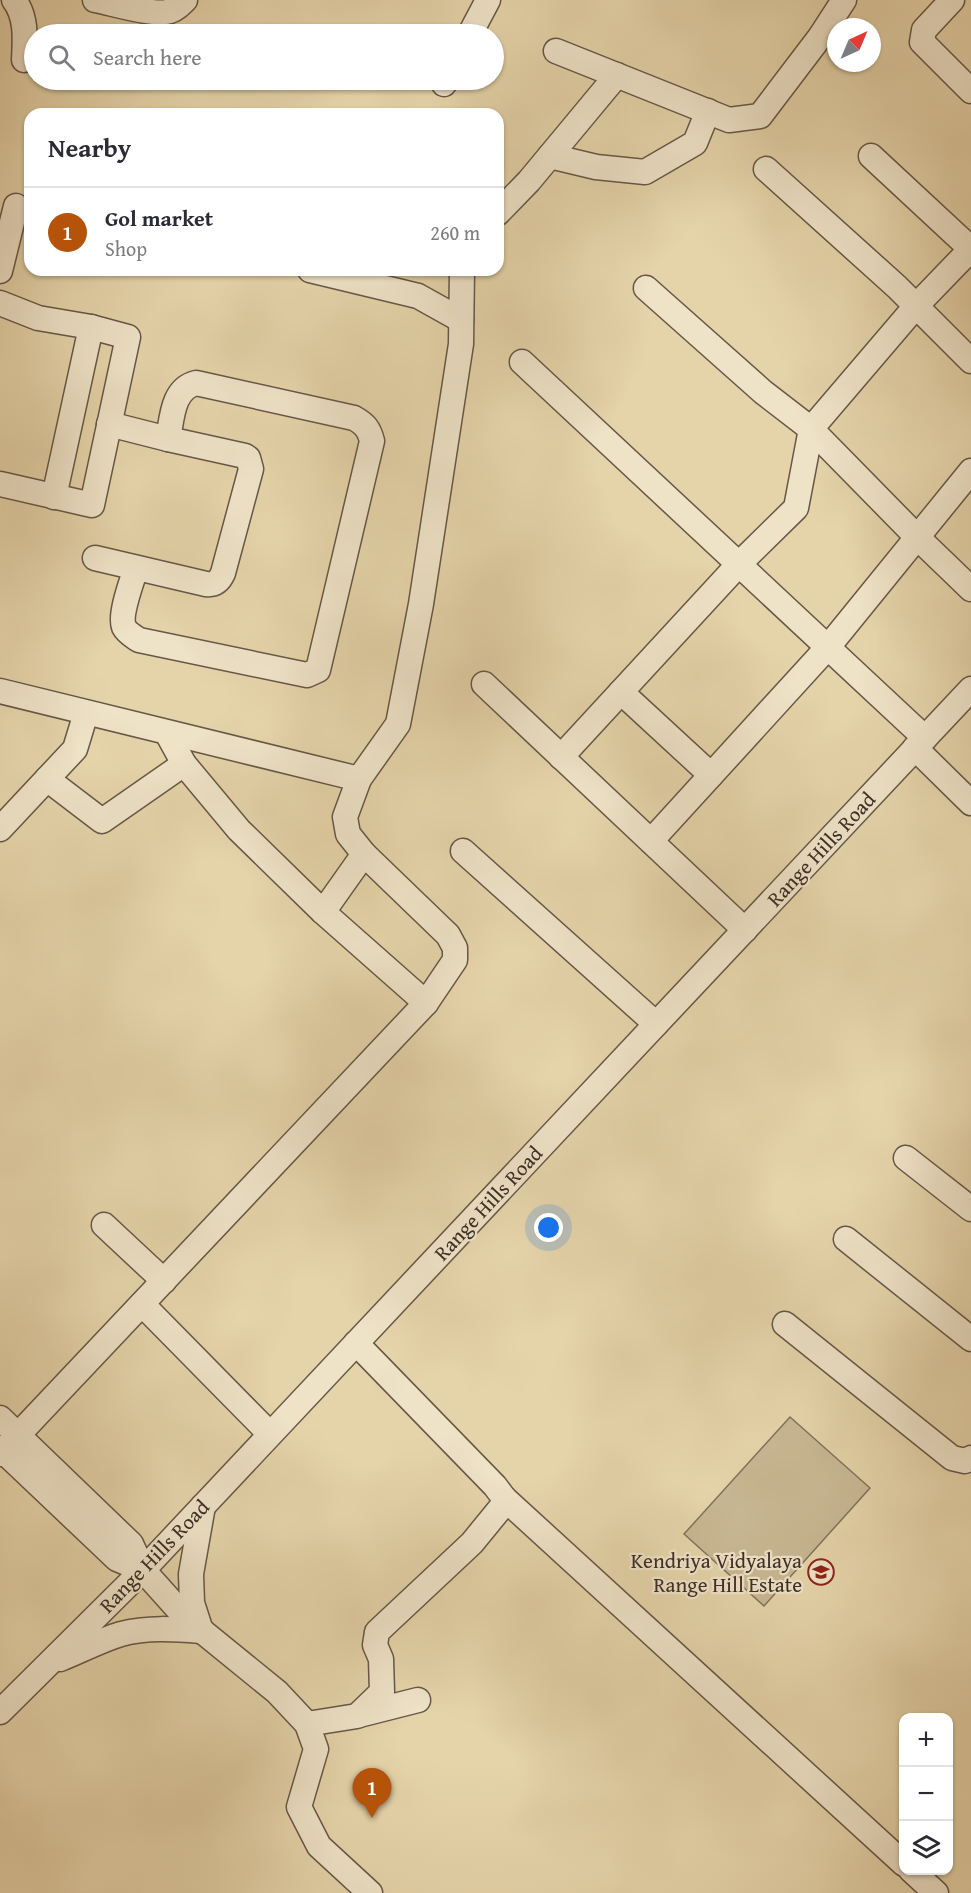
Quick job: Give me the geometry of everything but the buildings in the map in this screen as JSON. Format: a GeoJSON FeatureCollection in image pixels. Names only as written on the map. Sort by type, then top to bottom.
{"type":"FeatureCollection","features":[{"type":"Feature","properties":{"kind":"street"},"geometry":{"type":"LineString","coordinates":[[14,0],[20,8],[24,25]]}},
{"type":"Feature","properties":{"kind":"street"},"geometry":{"type":"LineString","coordinates":[[95,0],[157,13],[178,8],[185,0]]}},
{"type":"Feature","properties":{"kind":"street"},"geometry":{"type":"LineString","coordinates":[[475,24],[488,0]]}},
{"type":"Feature","properties":{"kind":"street"},"geometry":{"type":"LineString","coordinates":[[556,51],[729,120],[760,116],[820,37],[844,0]]}},
{"type":"Feature","properties":{"kind":"street"},"geometry":{"type":"LineString","coordinates":[[952,0],[924,30],[922,42],[971,91]]}},
{"type":"Feature","properties":{"kind":"street"},"geometry":{"type":"LineString","coordinates":[[504,206],[550,156],[617,75]]}},
{"type":"Feature","properties":{"kind":"street"},"geometry":{"type":"LineString","coordinates":[[550,156],[596,167],[645,172],[695,143],[708,111]]}},
{"type":"Feature","properties":{"kind":"street"},"geometry":{"type":"LineString","coordinates":[[561,757],[739,564],[796,508],[811,429],[916,306],[971,249],[871,156]]}},
{"type":"Feature","properties":{"kind":"street"},"geometry":{"type":"LineString","coordinates":[[766,169],[889,279],[971,361]]}},
{"type":"Feature","properties":{"kind":"street"},"geometry":{"type":"LineString","coordinates":[[0,272],[15,205]]}},
{"type":"Feature","properties":{"kind":"street"},"geometry":{"type":"LineString","coordinates":[[335,276],[418,296],[461,320]]}},
{"type":"Feature","properties":{"kind":"street"},"geometry":{"type":"LineString","coordinates":[[6,1447],[426,1003],[455,960],[455,948],[448,935],[364,854],[348,834],[345,817],[359,779],[398,724],[421,604],[461,344],[462,276]]}},
{"type":"Feature","properties":{"kind":"street"},"geometry":{"type":"LineString","coordinates":[[646,288],[763,392],[811,429],[971,589]]}},
{"type":"Feature","properties":{"kind":"street"},"geometry":{"type":"LineString","coordinates":[[0,303],[38,318],[91,327],[128,337],[92,505],[0,484]]}},
{"type":"Feature","properties":{"kind":"street"},"geometry":{"type":"LineString","coordinates":[[54,496],[91,327]]}},
{"type":"Feature","properties":{"kind":"street"},"geometry":{"type":"LineString","coordinates":[[522,362],[828,647],[920,743],[971,803]]}},
{"type":"Feature","properties":{"kind":"street"},"geometry":{"type":"LineString","coordinates":[[136,568],[123,618],[124,627],[130,635],[139,640],[307,675],[318,670],[372,441],[369,429],[354,418],[196,383],[183,388],[177,396],[168,440]]}},
{"type":"Feature","properties":{"kind":"street"},"geometry":{"type":"LineString","coordinates":[[95,558],[206,584],[212,585],[218,582],[223,573],[251,469],[248,458],[244,456],[168,440],[110,424]]}},
{"type":"Feature","properties":{"kind":"street"},"geometry":{"type":"LineString","coordinates":[[651,841],[828,647],[971,471]]}},
{"type":"Feature","properties":{"kind":"street"},"geometry":{"type":"LineString","coordinates":[[484,684],[745,930]]}},
{"type":"Feature","properties":{"kind":"street","name":"Range Hills Road"},"geometry":{"type":"LineString","coordinates":[[0,1712],[204,1506],[971,689]]}},
{"type":"Feature","properties":{"kind":"street"},"geometry":{"type":"LineString","coordinates":[[0,691],[359,779]]}},
{"type":"Feature","properties":{"kind":"street"},"geometry":{"type":"LineString","coordinates":[[621,692],[711,775]]}},
{"type":"Feature","properties":{"kind":"street"},"geometry":{"type":"LineString","coordinates":[[0,830],[75,749],[86,713]]}},
{"type":"Feature","properties":{"kind":"street"},"geometry":{"type":"LineString","coordinates":[[167,733],[184,765],[239,830],[323,912],[426,1003]]}},
{"type":"Feature","properties":{"kind":"street"},"geometry":{"type":"LineString","coordinates":[[47,779],[102,822],[184,765]]}},
{"type":"Feature","properties":{"kind":"street"},"geometry":{"type":"LineString","coordinates":[[463,851],[656,1024]]}},
{"type":"Feature","properties":{"kind":"street"},"geometry":{"type":"LineString","coordinates":[[323,912],[364,854]]}},
{"type":"Feature","properties":{"kind":"street"},"geometry":{"type":"LineString","coordinates":[[906,1158],[971,1209]]}},
{"type":"Feature","properties":{"kind":"street"},"geometry":{"type":"LineString","coordinates":[[104,1225],[164,1281]]}},
{"type":"Feature","properties":{"kind":"street"},"geometry":{"type":"LineString","coordinates":[[846,1239],[971,1339]]}},
{"type":"Feature","properties":{"kind":"street"},"geometry":{"type":"LineString","coordinates":[[142,1305],[270,1434]]}},
{"type":"Feature","properties":{"kind":"street"},"geometry":{"type":"LineString","coordinates":[[785,1324],[952,1458],[965,1461],[971,1458]]}},
{"type":"Feature","properties":{"kind":"street"},"geometry":{"type":"LineString","coordinates":[[356,1343],[391,1381],[451,1438],[504,1498],[899,1860]]}},
{"type":"Feature","properties":{"kind":"street"},"geometry":{"type":"LineString","coordinates":[[0,1418],[6,1447],[117,1559],[143,1570],[186,1618],[277,1692],[307,1724],[316,1749],[300,1807],[319,1846],[370,1893]]}},
{"type":"Feature","properties":{"kind":"street"},"geometry":{"type":"LineString","coordinates":[[357,1716],[382,1692],[381,1659],[375,1645],[377,1632],[472,1543],[500,1510],[504,1498]]}},
{"type":"Feature","properties":{"kind":"street"},"geometry":{"type":"LineString","coordinates":[[201,1631],[192,1603],[191,1574],[204,1506]]}},
{"type":"Feature","properties":{"kind":"street"},"geometry":{"type":"LineString","coordinates":[[47,1665],[128,1632],[171,1629],[201,1631]]}},
{"type":"Feature","properties":{"kind":"street"},"geometry":{"type":"LineString","coordinates":[[307,1724],[357,1716],[418,1700]]}},
{"type":"Feature","properties":{"kind":"street"},"geometry":{"type":"LineString","coordinates":[[916,1875],[936,1893]]}},
{"type":"Feature","properties":{"kind":"shaded area"},"geometry":{"type":"Polygon","coordinates":[[[790,1417],[870,1488],[764,1606],[684,1534],[790,1417]]]}},
{"type":"Feature","properties":{"kind":"place","name":"Kendriya Vidyalaya Range Hill Estate"},"geometry":{"type":"Point","coordinates":[821,1572]}},
{"type":"Feature","properties":{"kind":"place","name":"Gol market"},"geometry":{"type":"Point","coordinates":[372,1818]}}]}
